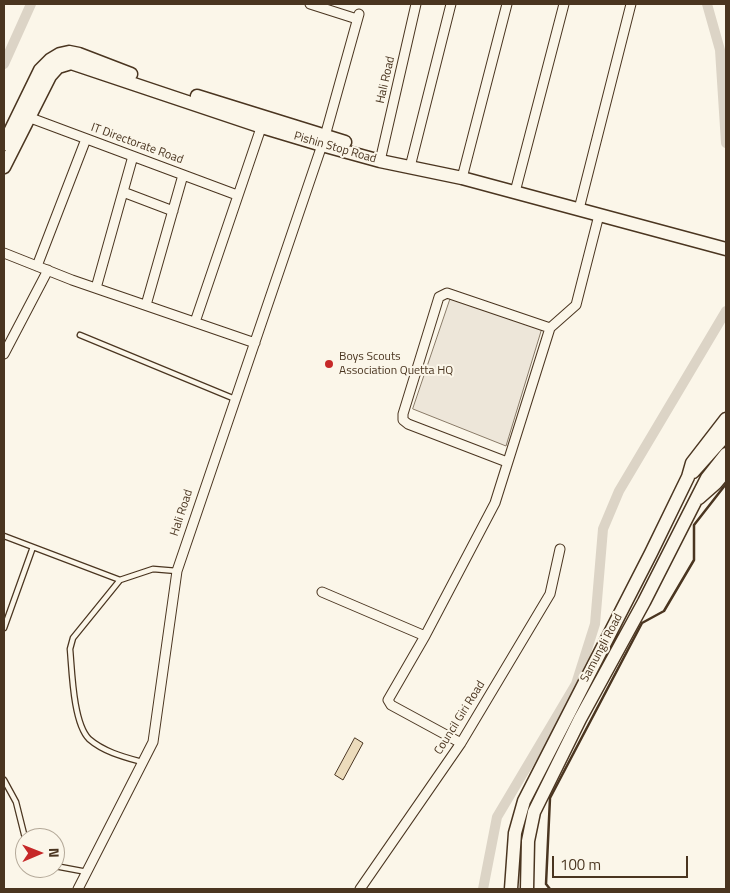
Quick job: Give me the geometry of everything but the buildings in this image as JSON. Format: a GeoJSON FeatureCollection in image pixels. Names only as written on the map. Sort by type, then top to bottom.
{"type":"FeatureCollection","features":[{"type":"Feature","properties":{"kind":"main road","name":"Pishin Stop Road"},"geometry":{"type":"LineString","coordinates":[[4,144],[40,70],[50,60],[60,54],[69,52],[263,122]]}},
{"type":"Feature","properties":{"kind":"main road","name":"Pishin Stop Road"},"geometry":{"type":"LineString","coordinates":[[4,167],[50,76],[58,67],[71,63],[381,157],[463,175],[726,242]]}},
{"type":"Feature","properties":{"kind":"main road","name":"Pishin Stop Road"},"geometry":{"type":"LineString","coordinates":[[580,206],[599,215],[726,249]]}},
{"type":"Feature","properties":{"kind":"main road","name":"Samungli Road"},"geometry":{"type":"LineString","coordinates":[[512,889],[515,833],[524,801],[688,477],[692,463],[726,419]]}},
{"type":"Feature","properties":{"kind":"main road"},"geometry":{"type":"LineString","coordinates":[[688,477],[726,435]]}},
{"type":"Feature","properties":{"kind":"main road"},"geometry":{"type":"LineString","coordinates":[[696,501],[707,478],[726,454]]}},
{"type":"Feature","properties":{"kind":"main road","name":"Samungli Road"},"geometry":{"type":"LineString","coordinates":[[526,889],[528,841],[534,812],[580,719],[644,602],[696,501],[716,484],[726,471]]}},
{"type":"Feature","properties":{"kind":"street","name":"Hali Road"},"geometry":{"type":"LineString","coordinates":[[78,889],[153,742],[177,571],[324,140],[358,16],[310,4]]}},
{"type":"Feature","properties":{"kind":"street","name":"Hali Road"},"geometry":{"type":"LineString","coordinates":[[381,157],[416,4]]}},
{"type":"Feature","properties":{"kind":"street"},"geometry":{"type":"LineString","coordinates":[[410,164],[451,4]]}},
{"type":"Feature","properties":{"kind":"street"},"geometry":{"type":"LineString","coordinates":[[463,175],[507,4]]}},
{"type":"Feature","properties":{"kind":"street"},"geometry":{"type":"LineString","coordinates":[[516,189],[564,4]]}},
{"type":"Feature","properties":{"kind":"street"},"geometry":{"type":"LineString","coordinates":[[580,206],[631,4]]}},
{"type":"Feature","properties":{"kind":"street","name":"IT Directorate Road"},"geometry":{"type":"LineString","coordinates":[[28,117],[237,195]]}},
{"type":"Feature","properties":{"kind":"street"},"geometry":{"type":"LineString","coordinates":[[195,322],[263,122]]}},
{"type":"Feature","properties":{"kind":"street"},"geometry":{"type":"LineString","coordinates":[[37,266],[86,139]]}},
{"type":"Feature","properties":{"kind":"street"},"geometry":{"type":"LineString","coordinates":[[96,288],[133,156]]}},
{"type":"Feature","properties":{"kind":"street"},"geometry":{"type":"LineString","coordinates":[[146,305],[183,175]]}},
{"type":"Feature","properties":{"kind":"street"},"geometry":{"type":"LineString","coordinates":[[123,192],[173,210]]}},
{"type":"Feature","properties":{"kind":"street"},"geometry":{"type":"LineString","coordinates":[[461,743],[391,705],[388,700],[425,636],[495,503],[550,328],[576,305],[599,215]]}},
{"type":"Feature","properties":{"kind":"street"},"geometry":{"type":"LineString","coordinates":[[4,253],[96,288],[255,342]]}},
{"type":"Feature","properties":{"kind":"street"},"geometry":{"type":"LineString","coordinates":[[4,354],[48,270]]}},
{"type":"Feature","properties":{"kind":"street"},"geometry":{"type":"LineString","coordinates":[[507,462],[408,424],[403,420],[403,414],[439,297],[447,293],[550,328]]}},
{"type":"Feature","properties":{"kind":"street","name":"Council Giri Road"},"geometry":{"type":"LineString","coordinates":[[360,889],[461,743],[550,594],[560,548]]}},
{"type":"Feature","properties":{"kind":"street"},"geometry":{"type":"LineString","coordinates":[[322,592],[425,636]]}},
{"type":"Feature","properties":{"kind":"lane"},"geometry":{"type":"LineString","coordinates":[[80,335],[235,399]]}},
{"type":"Feature","properties":{"kind":"lane"},"geometry":{"type":"LineString","coordinates":[[4,536],[120,580]]}},
{"type":"Feature","properties":{"kind":"lane"},"geometry":{"type":"LineString","coordinates":[[4,628],[33,547]]}},
{"type":"Feature","properties":{"kind":"lane"},"geometry":{"type":"LineString","coordinates":[[142,762],[109,752],[88,738],[79,719],[72,677],[70,648],[73,638],[120,580],[153,569],[177,571]]}},
{"type":"Feature","properties":{"kind":"lane"},"geometry":{"type":"LineString","coordinates":[[4,780],[16,802],[22,828]]}},
{"type":"Feature","properties":{"kind":"lane"},"geometry":{"type":"LineString","coordinates":[[65,868],[87,872]]}},
{"type":"Feature","properties":{"kind":"shaded area"},"geometry":{"type":"Polygon","coordinates":[[[451,297],[542,328],[506,446],[413,409],[451,297]]]}},
{"type":"Feature","properties":{"kind":"waterway"},"geometry":{"type":"LineString","coordinates":[[4,64],[31,4]]}},
{"type":"Feature","properties":{"kind":"waterway"},"geometry":{"type":"LineString","coordinates":[[707,4],[720,50],[726,143]]}},
{"type":"Feature","properties":{"kind":"waterway"},"geometry":{"type":"LineString","coordinates":[[483,889],[497,817],[576,684],[595,624],[603,529],[619,491],[726,311]]}},
{"type":"Feature","properties":{"kind":"wall"},"geometry":{"type":"LineString","coordinates":[[550,889],[546,884],[550,798],[642,623],[664,611],[694,560],[694,525],[726,484]]}},
{"type":"Feature","properties":{"kind":"place","name":"Boys Scouts Association Quetta HQ"},"geometry":{"type":"Point","coordinates":[329,364]}}]}
